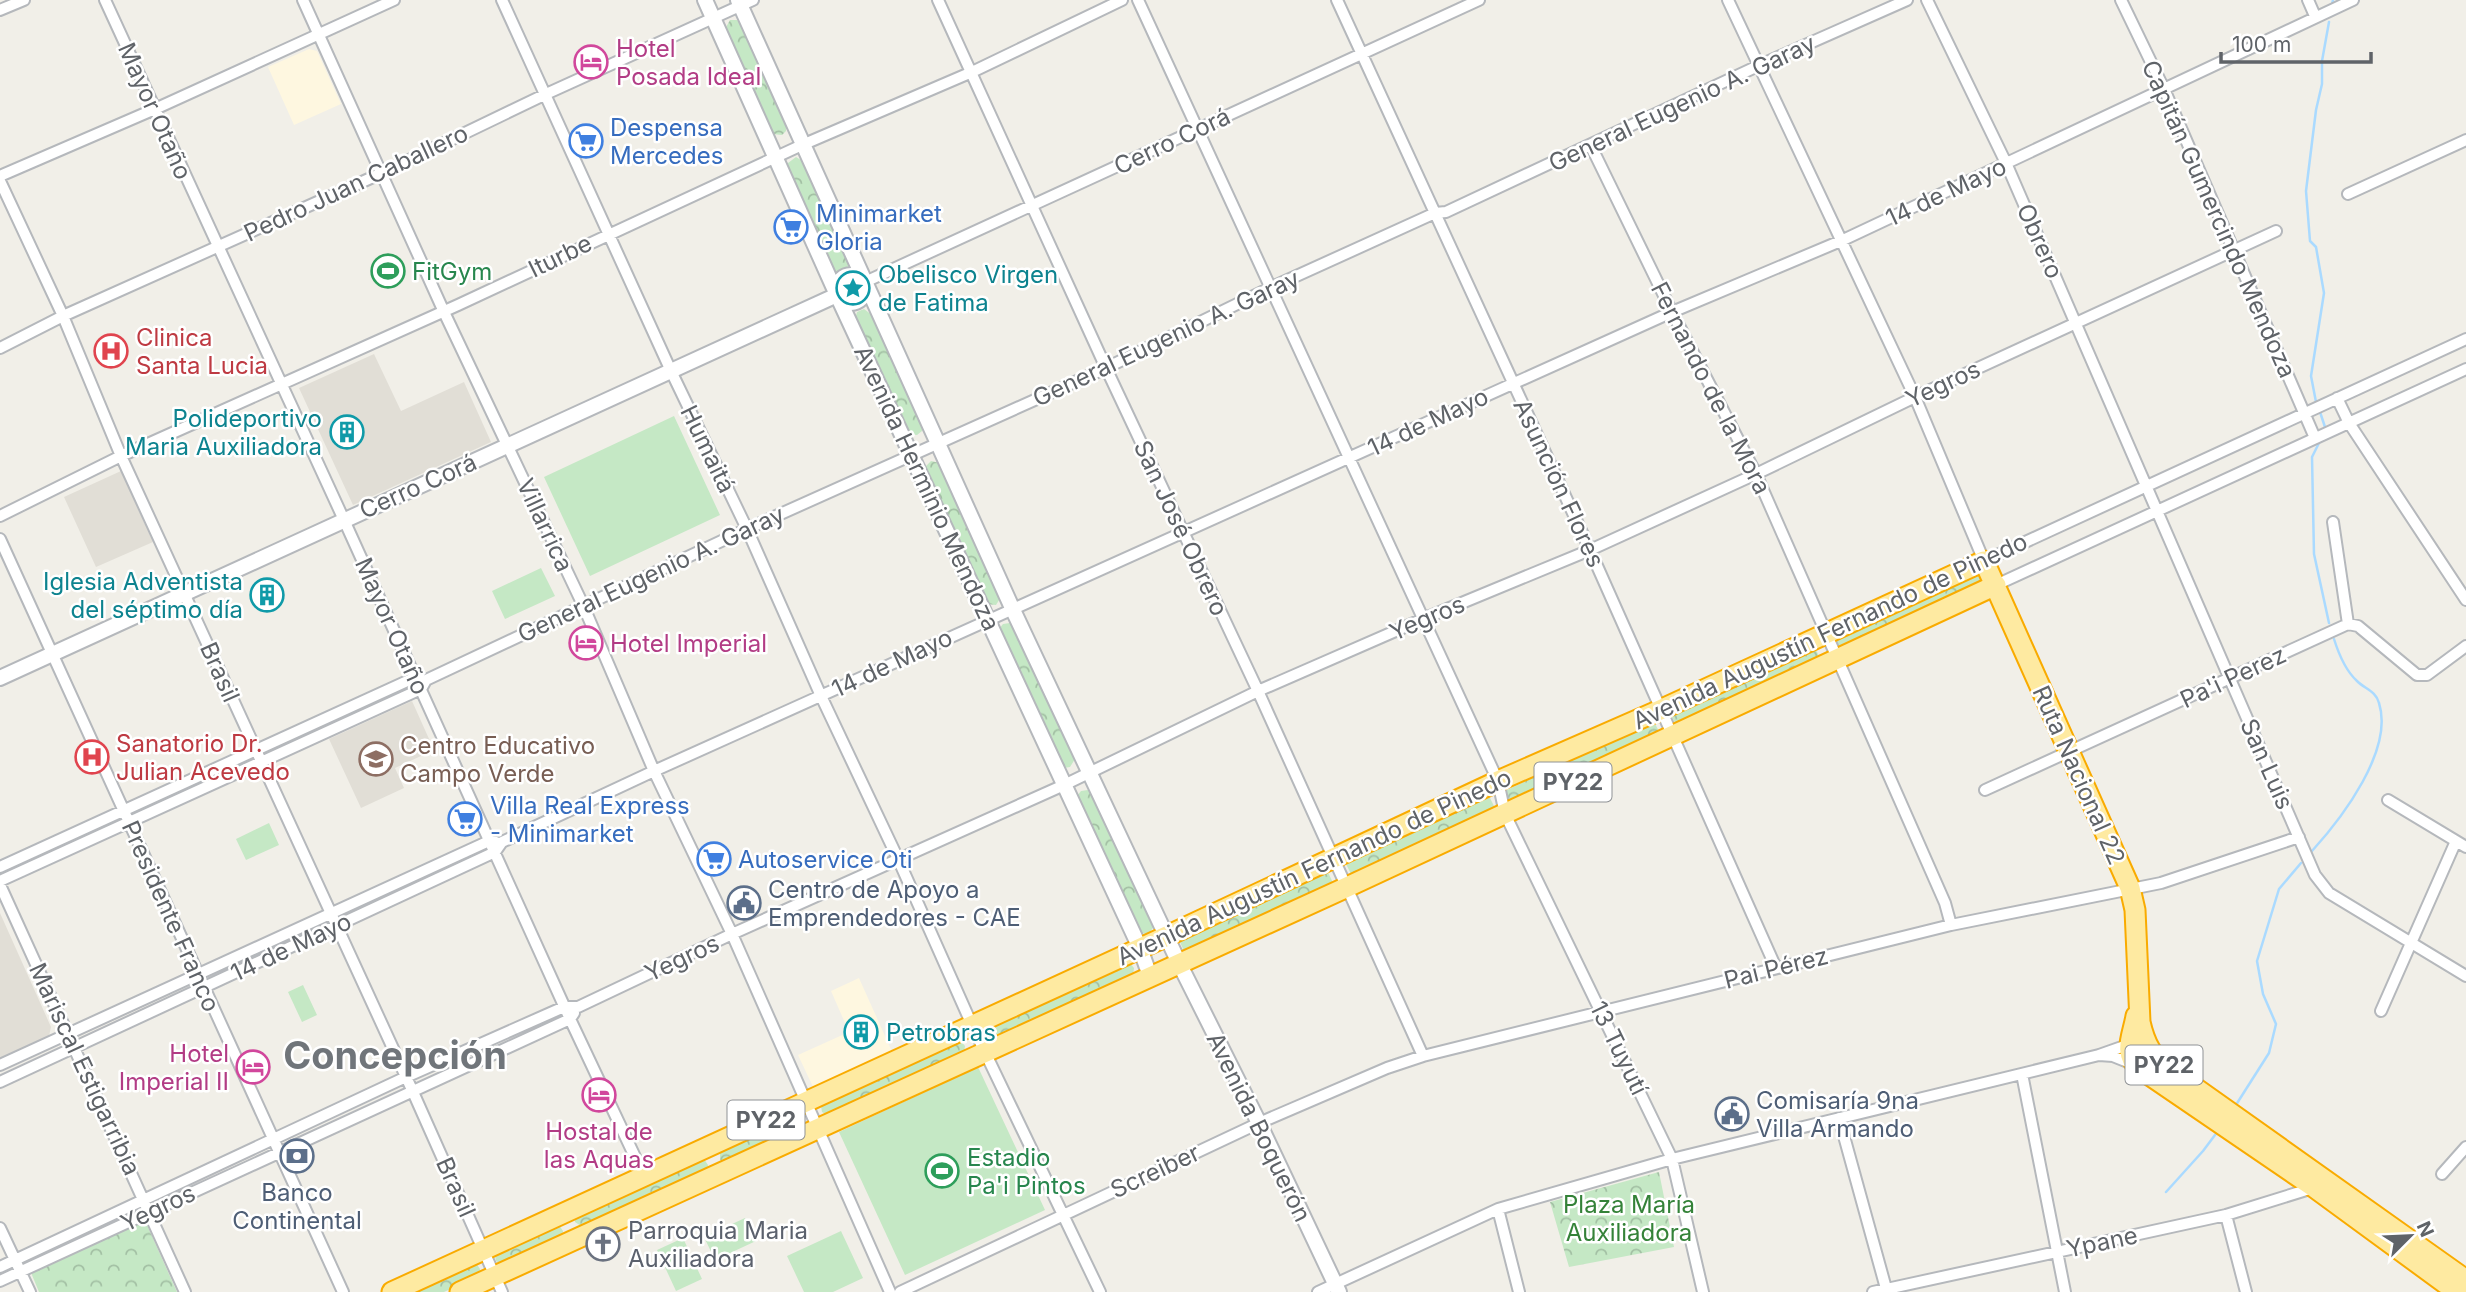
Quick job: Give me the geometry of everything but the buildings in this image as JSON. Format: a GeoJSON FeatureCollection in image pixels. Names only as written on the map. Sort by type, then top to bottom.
{"type":"FeatureCollection","features":[{"type":"Feature","properties":{"kind":"highway","name":"Ruta Nacional 22"},"geometry":{"type":"LineString","coordinates":[[1984,561],[2130,888],[2136,921],[2138,998],[2139,1046],[2130,1058],[2134,1064]]}},
{"type":"Feature","properties":{"kind":"highway","name":"Avenida Augustín Fernando de Pinedo"},"geometry":{"type":"LineString","coordinates":[[392,1292],[1498,781],[1660,710],[1984,561]]}},
{"type":"Feature","properties":{"kind":"highway","name":"Avenida Augustín Fernando de Pinedo"},"geometry":{"type":"LineString","coordinates":[[460,1292],[499,1284],[818,1127],[1506,814],[1996,585]]}},
{"type":"Feature","properties":{"kind":"highway","name":"PY22"},"geometry":{"type":"LineString","coordinates":[[2139,1046],[2226,1119]]}},
{"type":"Feature","properties":{"kind":"highway","name":"PY22"},"geometry":{"type":"LineString","coordinates":[[2134,1064],[2226,1119],[2466,1280]]}},
{"type":"Feature","properties":{"kind":"highway","name":"PY22"},"geometry":{"type":"LineString","coordinates":[[2322,1184],[2456,1292]]}},
{"type":"Feature","properties":{"kind":"street"},"geometry":{"type":"LineString","coordinates":[[0,10],[24,0]]}},
{"type":"Feature","properties":{"kind":"street","name":"Mayor Otaño"},"geometry":{"type":"LineString","coordinates":[[105,0],[280,384],[421,682],[489,841],[644,1176]]}},
{"type":"Feature","properties":{"kind":"street","name":"Villarrica"},"geometry":{"type":"LineString","coordinates":[[303,0],[444,312],[583,605],[654,771],[733,934],[890,1292]]}},
{"type":"Feature","properties":{"kind":"street"},"geometry":{"type":"LineString","coordinates":[[0,176],[394,0]]}},
{"type":"Feature","properties":{"kind":"street","name":"Humaitá"},"geometry":{"type":"LineString","coordinates":[[502,0],[671,371],[747,529],[984,1051],[1100,1292]]}},
{"type":"Feature","properties":{"kind":"street","name":"Avenida Herminio Mendoza"},"geometry":{"type":"LineString","coordinates":[[705,0],[837,295],[1140,948],[1150,976]]}},
{"type":"Feature","properties":{"kind":"street","name":"San José Obrero"},"geometry":{"type":"LineString","coordinates":[[938,0],[1106,368],[1258,691],[1332,860],[1423,1056]]}},
{"type":"Feature","properties":{"kind":"street","name":"Iturbe"},"geometry":{"type":"LineString","coordinates":[[0,516],[121,456],[444,312],[775,157],[972,72],[1122,0]]}},
{"type":"Feature","properties":{"kind":"street","name":"13 Tuyutí"},"geometry":{"type":"LineString","coordinates":[[1138,0],[1195,129],[1498,781],[1506,814],[1672,1159],[1703,1292]]}},
{"type":"Feature","properties":{"kind":"street","name":"Asunción Flores"},"geometry":{"type":"LineString","coordinates":[[1337,0],[1590,550],[1776,968]]}},
{"type":"Feature","properties":{"kind":"street","name":"Cerro Corá"},"geometry":{"type":"LineString","coordinates":[[865,282],[1479,0]]}},
{"type":"Feature","properties":{"kind":"street"},"geometry":{"type":"LineString","coordinates":[[1728,0],[1843,240],[1984,561]]}},
{"type":"Feature","properties":{"kind":"street","name":"General Eugenio A. Garay"},"geometry":{"type":"LineString","coordinates":[[0,883],[261,763],[421,682],[747,529],[1106,368],[1270,288],[1435,213],[1446,212],[1760,65],[1907,0]]}},
{"type":"Feature","properties":{"kind":"street","name":"Obrero"},"geometry":{"type":"LineString","coordinates":[[1927,0],[2006,163],[2145,485]]}},
{"type":"Feature","properties":{"kind":"street","name":"Capitán Gumercindo Mendoza"},"geometry":{"type":"LineString","coordinates":[[2121,0],[2164,89],[2315,438]]}},
{"type":"Feature","properties":{"kind":"street"},"geometry":{"type":"LineString","coordinates":[[2308,0],[2315,16]]}},
{"type":"Feature","properties":{"kind":"street","name":"14 de Mayo"},"geometry":{"type":"LineString","coordinates":[[0,1065],[489,841],[502,842],[1183,531],[1672,312],[1843,240],[2353,0]]}},
{"type":"Feature","properties":{"kind":"street","name":"Pedro Juan Caballero"},"geometry":{"type":"LineString","coordinates":[[0,348],[63,316],[382,173],[744,2]]}},
{"type":"Feature","properties":{"kind":"street","name":"Avenida Herminio Mendoza"},"geometry":{"type":"LineString","coordinates":[[744,2],[802,145],[1013,610],[1179,963]]}},
{"type":"Feature","properties":{"kind":"street"},"geometry":{"type":"LineString","coordinates":[[2348,194],[2466,140]]}},
{"type":"Feature","properties":{"kind":"street","name":"Fernando de la Mora"},"geometry":{"type":"LineString","coordinates":[[1591,145],[1672,312],[1756,474],[1945,903],[1951,925]]}},
{"type":"Feature","properties":{"kind":"street","name":"Brasil"},"geometry":{"type":"LineString","coordinates":[[0,181],[63,316],[121,456],[499,1284]]}},
{"type":"Feature","properties":{"kind":"street","name":"Yegros"},"geometry":{"type":"LineString","coordinates":[[0,1267],[406,1077],[565,1007],[578,1007],[733,934],[899,861],[1258,691],[1590,550],[1756,474],[1914,397],[2276,231]]}},
{"type":"Feature","properties":{"kind":"street","name":"Cerro Corá"},"geometry":{"type":"LineString","coordinates":[[837,295],[839,284],[846,276],[854,276],[865,282]]}},
{"type":"Feature","properties":{"kind":"street","name":"Cerro Corá"},"geometry":{"type":"LineString","coordinates":[[837,295],[848,302],[857,302],[865,293],[865,282]]}},
{"type":"Feature","properties":{"kind":"street","name":"Cerro Corá"},"geometry":{"type":"LineString","coordinates":[[0,678],[837,295]]}},
{"type":"Feature","properties":{"kind":"street","name":"Avenida Augustín Fernando de Pinedo"},"geometry":{"type":"LineString","coordinates":[[1984,561],[2466,339]]}},
{"type":"Feature","properties":{"kind":"street","name":"Avenida Augustín Fernando de Pinedo"},"geometry":{"type":"LineString","coordinates":[[1996,585],[2466,369]]}},
{"type":"Feature","properties":{"kind":"street"},"geometry":{"type":"LineString","coordinates":[[2337,398],[2349,423],[2466,600]]}},
{"type":"Feature","properties":{"kind":"street","name":"San Luis"},"geometry":{"type":"LineString","coordinates":[[2145,485],[2315,875],[2329,893],[2466,976]]}},
{"type":"Feature","properties":{"kind":"street"},"geometry":{"type":"LineString","coordinates":[[2333,522],[2348,624],[2358,626],[2417,675],[2427,675],[2466,646]]}},
{"type":"Feature","properties":{"kind":"street","name":"Presidente Franco"},"geometry":{"type":"LineString","coordinates":[[0,539],[343,1292]]}},
{"type":"Feature","properties":{"kind":"street","name":"Pa'i Perez"},"geometry":{"type":"LineString","coordinates":[[1984,790],[2348,624]]}},
{"type":"Feature","properties":{"kind":"street","name":"General Eugenio A. Garay"},"geometry":{"type":"LineString","coordinates":[[0,867],[255,750],[421,682]]}},
{"type":"Feature","properties":{"kind":"street"},"geometry":{"type":"LineString","coordinates":[[2381,1011],[2461,844],[2388,800]]}},
{"type":"Feature","properties":{"kind":"street","name":"Pai Pérez"},"geometry":{"type":"LineString","coordinates":[[1259,1123],[1387,1068],[1423,1056],[1951,925],[2161,884],[2300,837]]}},
{"type":"Feature","properties":{"kind":"street","name":"14 de Mayo"},"geometry":{"type":"LineString","coordinates":[[0,1082],[495,852],[502,842]]}},
{"type":"Feature","properties":{"kind":"street","name":"Mariscal Estigarribia"},"geometry":{"type":"LineString","coordinates":[[0,883],[185,1292]]}},
{"type":"Feature","properties":{"kind":"street","name":"Avenida Boquerón"},"geometry":{"type":"LineString","coordinates":[[1179,963],[1337,1288]]}},
{"type":"Feature","properties":{"kind":"street"},"geometry":{"type":"LineString","coordinates":[[570,1019],[578,1007]]}},
{"type":"Feature","properties":{"kind":"street","name":"Yegros"},"geometry":{"type":"LineString","coordinates":[[0,1281],[570,1019]]}},
{"type":"Feature","properties":{"kind":"street"},"geometry":{"type":"LineString","coordinates":[[1318,1292],[1337,1288],[1498,1209],[1672,1159],[2139,1046]]}},
{"type":"Feature","properties":{"kind":"street"},"geometry":{"type":"LineString","coordinates":[[2099,1055],[2113,1056],[2134,1064]]}},
{"type":"Feature","properties":{"kind":"street"},"geometry":{"type":"LineString","coordinates":[[2022,1074],[2065,1292]]}},
{"type":"Feature","properties":{"kind":"street"},"geometry":{"type":"LineString","coordinates":[[1839,1118],[1887,1290]]}},
{"type":"Feature","properties":{"kind":"street","name":"Screiber"},"geometry":{"type":"LineString","coordinates":[[900,1292],[1259,1123]]}},
{"type":"Feature","properties":{"kind":"street"},"geometry":{"type":"LineString","coordinates":[[2442,1174],[2466,1147]]}},
{"type":"Feature","properties":{"kind":"street","name":"Ypane"},"geometry":{"type":"LineString","coordinates":[[1873,1292],[2226,1215],[2322,1184]]}},
{"type":"Feature","properties":{"kind":"street"},"geometry":{"type":"LineString","coordinates":[[1498,1209],[1518,1292]]}},
{"type":"Feature","properties":{"kind":"street"},"geometry":{"type":"LineString","coordinates":[[2226,1215],[2246,1292]]}},
{"type":"Feature","properties":{"kind":"street"},"geometry":{"type":"LineString","coordinates":[[0,1228],[30,1292]]}},
{"type":"Feature","properties":{"kind":"shaded area"},"geometry":{"type":"Polygon","coordinates":[[[309,49],[317,51],[341,104],[294,125],[268,67],[309,49]]]}},
{"type":"Feature","properties":{"kind":"shaded area"},"geometry":{"type":"Polygon","coordinates":[[[374,354],[401,411],[464,382],[491,442],[353,505],[299,388],[374,354]]]}},
{"type":"Feature","properties":{"kind":"shaded area"},"geometry":{"type":"Polygon","coordinates":[[[121,471],[153,542],[96,567],[64,497],[121,471]]]}},
{"type":"Feature","properties":{"kind":"shaded area","name":"Centro Educativo Campo Verde"},"geometry":{"type":"Polygon","coordinates":[[[412,701],[434,750],[395,768],[404,788],[361,808],[329,739],[412,701]]]}},
{"type":"Feature","properties":{"kind":"shaded area"},"geometry":{"type":"Polygon","coordinates":[[[0,913],[51,1027],[49,1036],[0,1058],[0,913]]]}},
{"type":"Feature","properties":{"kind":"shaded area","name":"Petrobras"},"geometry":{"type":"Polygon","coordinates":[[[859,978],[893,1054],[814,1089],[798,1055],[849,1032],[831,991],[859,978]]]}},
{"type":"Feature","properties":{"kind":"green space"},"geometry":{"type":"Polygon","coordinates":[[[730,20],[737,20],[742,25],[786,124],[786,131],[782,135],[772,134],[725,29],[730,20]]]}},
{"type":"Feature","properties":{"kind":"green space"},"geometry":{"type":"Polygon","coordinates":[[[796,157],[804,162],[850,264],[844,273],[838,273],[833,268],[788,170],[788,163],[796,157]]]}},
{"type":"Feature","properties":{"kind":"green space"},"geometry":{"type":"Polygon","coordinates":[[[864,309],[872,315],[922,424],[922,431],[917,435],[908,434],[855,319],[857,312],[864,309]]]}},
{"type":"Feature","properties":{"kind":"green space"},"geometry":{"type":"Polygon","coordinates":[[[674,416],[720,515],[590,576],[544,477],[674,416]]]}},
{"type":"Feature","properties":{"kind":"green space"},"geometry":{"type":"Polygon","coordinates":[[[931,461],[940,463],[1001,597],[996,605],[987,604],[926,473],[926,466],[931,461]]]}},
{"type":"Feature","properties":{"kind":"green space"},"geometry":{"type":"Polygon","coordinates":[[[541,568],[555,596],[505,619],[492,591],[541,568]]]}},
{"type":"Feature","properties":{"kind":"green space"},"geometry":{"type":"Polygon","coordinates":[[[1978,570],[1985,589],[1838,656],[1830,641],[1978,570]]]}},
{"type":"Feature","properties":{"kind":"green space"},"geometry":{"type":"Polygon","coordinates":[[[1010,623],[1075,759],[1070,767],[1064,768],[999,629],[1003,624],[1010,623]]]}},
{"type":"Feature","properties":{"kind":"green space"},"geometry":{"type":"Polygon","coordinates":[[[1814,646],[1822,662],[1678,729],[1670,713],[1814,646]]]}},
{"type":"Feature","properties":{"kind":"green space"},"geometry":{"type":"Polygon","coordinates":[[[1653,720],[1661,735],[1512,806],[1505,791],[1653,720]]]}},
{"type":"Feature","properties":{"kind":"green space"},"geometry":{"type":"Polygon","coordinates":[[[1088,790],[1093,795],[1154,926],[1149,934],[1139,933],[1077,796],[1081,791],[1088,790]]]}},
{"type":"Feature","properties":{"kind":"green space"},"geometry":{"type":"Polygon","coordinates":[[[1489,796],[1496,810],[1353,878],[1346,864],[1489,796]]]}},
{"type":"Feature","properties":{"kind":"green space"},"geometry":{"type":"Polygon","coordinates":[[[269,823],[279,845],[246,860],[236,839],[269,823]]]}},
{"type":"Feature","properties":{"kind":"green space"},"geometry":{"type":"Polygon","coordinates":[[[1327,870],[1333,883],[1185,953],[1179,940],[1327,870]]]}},
{"type":"Feature","properties":{"kind":"green space"},"geometry":{"type":"Polygon","coordinates":[[[1130,963],[1134,968],[1133,976],[998,1038],[991,1035],[989,1028],[1130,963]]]}},
{"type":"Feature","properties":{"kind":"green space"},"geometry":{"type":"Polygon","coordinates":[[[303,985],[317,1015],[302,1022],[288,992],[303,985]]]}},
{"type":"Feature","properties":{"kind":"green space"},"geometry":{"type":"Polygon","coordinates":[[[961,1041],[965,1046],[964,1054],[829,1116],[822,1112],[821,1106],[961,1041]]]}},
{"type":"Feature","properties":{"kind":"green space","name":"Estadio Pa'i Pintos"},"geometry":{"type":"Polygon","coordinates":[[[978,1067],[1045,1210],[905,1275],[839,1132],[978,1067]]]}},
{"type":"Feature","properties":{"kind":"green space"},"geometry":{"type":"Polygon","coordinates":[[[794,1115],[800,1119],[802,1126],[723,1162],[720,1160],[720,1149],[794,1115]]]}},
{"type":"Feature","properties":{"kind":"green space"},"geometry":{"type":"Polygon","coordinates":[[[704,1159],[708,1165],[707,1172],[584,1228],[575,1222],[575,1218],[704,1159]]]}},
{"type":"Feature","properties":{"kind":"green space","name":"Plaza María Auxiliadora"},"geometry":{"type":"Polygon","coordinates":[[[1659,1172],[1674,1247],[1569,1267],[1550,1202],[1659,1172]]]}},
{"type":"Feature","properties":{"kind":"green space"},"geometry":{"type":"Polygon","coordinates":[[[745,1218],[756,1241],[715,1260],[704,1237],[745,1218]]]}},
{"type":"Feature","properties":{"kind":"green space"},"geometry":{"type":"Polygon","coordinates":[[[142,1222],[147,1225],[177,1292],[39,1292],[32,1272],[142,1222]]]}},
{"type":"Feature","properties":{"kind":"green space"},"geometry":{"type":"Polygon","coordinates":[[[559,1225],[563,1231],[562,1238],[503,1265],[496,1261],[495,1255],[559,1225]]]}},
{"type":"Feature","properties":{"kind":"green space"},"geometry":{"type":"Polygon","coordinates":[[[841,1231],[863,1278],[833,1292],[804,1292],[787,1256],[841,1231]]]}},
{"type":"Feature","properties":{"kind":"green space"},"geometry":{"type":"Polygon","coordinates":[[[683,1238],[702,1279],[676,1291],[657,1250],[683,1238]]]}},
{"type":"Feature","properties":{"kind":"green space"},"geometry":{"type":"Polygon","coordinates":[[[476,1263],[480,1269],[479,1276],[444,1292],[406,1292],[476,1263]]]}},
{"type":"Feature","properties":{"kind":"waterway"},"geometry":{"type":"LineString","coordinates":[[2332,4],[2333,0]]}},
{"type":"Feature","properties":{"kind":"waterway"},"geometry":{"type":"LineString","coordinates":[[2316,402],[2311,376],[2324,293],[2316,247],[2310,241],[2306,191],[2329,22]]}},
{"type":"Feature","properties":{"kind":"waterway"},"geometry":{"type":"LineString","coordinates":[[2320,412],[2325,427]]}},
{"type":"Feature","properties":{"kind":"waterway"},"geometry":{"type":"LineString","coordinates":[[2320,441],[2312,457],[2314,554],[2329,623]]}},
{"type":"Feature","properties":{"kind":"waterway"},"geometry":{"type":"LineString","coordinates":[[2312,851],[2337,821],[2362,782],[2372,762],[2382,722],[2378,699],[2349,672],[2334,639]]}},
{"type":"Feature","properties":{"kind":"waterway"},"geometry":{"type":"LineString","coordinates":[[2234,1108],[2269,1053],[2276,1024],[2263,994],[2257,961],[2279,889],[2301,863]]}},
{"type":"Feature","properties":{"kind":"waterway"},"geometry":{"type":"LineString","coordinates":[[2166,1192],[2218,1131]]}},
{"type":"Feature","properties":{"kind":"place","name":"Hotel Posada Ideal"},"geometry":{"type":"Point","coordinates":[591,62]}},
{"type":"Feature","properties":{"kind":"place","name":"Despensa Mercedes"},"geometry":{"type":"Point","coordinates":[586,141]}},
{"type":"Feature","properties":{"kind":"place","name":"Minimarket Gloria"},"geometry":{"type":"Point","coordinates":[791,227]}},
{"type":"Feature","properties":{"kind":"place","name":"FitGym"},"geometry":{"type":"Point","coordinates":[388,271]}},
{"type":"Feature","properties":{"kind":"place","name":"Obelisco Virgen de Fatima"},"geometry":{"type":"Point","coordinates":[853,288]}},
{"type":"Feature","properties":{"kind":"place","name":"Clinica Santa Lucia"},"geometry":{"type":"Point","coordinates":[111,351]}},
{"type":"Feature","properties":{"kind":"place","name":"Polideportivo Maria Auxiliadora"},"geometry":{"type":"Point","coordinates":[347,432]}},
{"type":"Feature","properties":{"kind":"place","name":"Iglesia Adventista del séptimo día"},"geometry":{"type":"Point","coordinates":[267,595]}},
{"type":"Feature","properties":{"kind":"place","name":"Hotel Imperial"},"geometry":{"type":"Point","coordinates":[586,643]}},
{"type":"Feature","properties":{"kind":"place","name":"Sanatorio Dr. Julian Acevedo"},"geometry":{"type":"Point","coordinates":[92,757]}},
{"type":"Feature","properties":{"kind":"place","name":"Centro Educativo Campo Verde"},"geometry":{"type":"Point","coordinates":[376,759]}},
{"type":"Feature","properties":{"kind":"place","name":"Villa Real Express - Minimarket"},"geometry":{"type":"Point","coordinates":[465,819]}},
{"type":"Feature","properties":{"kind":"place","name":"Autoservice Oti"},"geometry":{"type":"Point","coordinates":[714,859]}},
{"type":"Feature","properties":{"kind":"place","name":"Centro de Apoyo a Emprendedores - CAE"},"geometry":{"type":"Point","coordinates":[744,903]}},
{"type":"Feature","properties":{"kind":"place","name":"Petrobras"},"geometry":{"type":"Point","coordinates":[861,1032]}},
{"type":"Feature","properties":{"kind":"place","name":"Hotel Imperial II"},"geometry":{"type":"Point","coordinates":[253,1067]}},
{"type":"Feature","properties":{"kind":"place","name":"Hostal de las Aquas"},"geometry":{"type":"Point","coordinates":[599,1095]}},
{"type":"Feature","properties":{"kind":"place","name":"Comisaría 9na Villa Armando"},"geometry":{"type":"Point","coordinates":[1732,1114]}},
{"type":"Feature","properties":{"kind":"place","name":"Banco Continental"},"geometry":{"type":"Point","coordinates":[297,1156]}},
{"type":"Feature","properties":{"kind":"place","name":"Estadio Pa'i Pintos"},"geometry":{"type":"Point","coordinates":[942,1171]}},
{"type":"Feature","properties":{"kind":"place","name":"Parroquia Maria Auxiliadora"},"geometry":{"type":"Point","coordinates":[603,1244]}},
{"type":"Feature","properties":{"kind":"district","name":"Concepción"},"geometry":{"type":"Point","coordinates":[395,1055]}}]}
